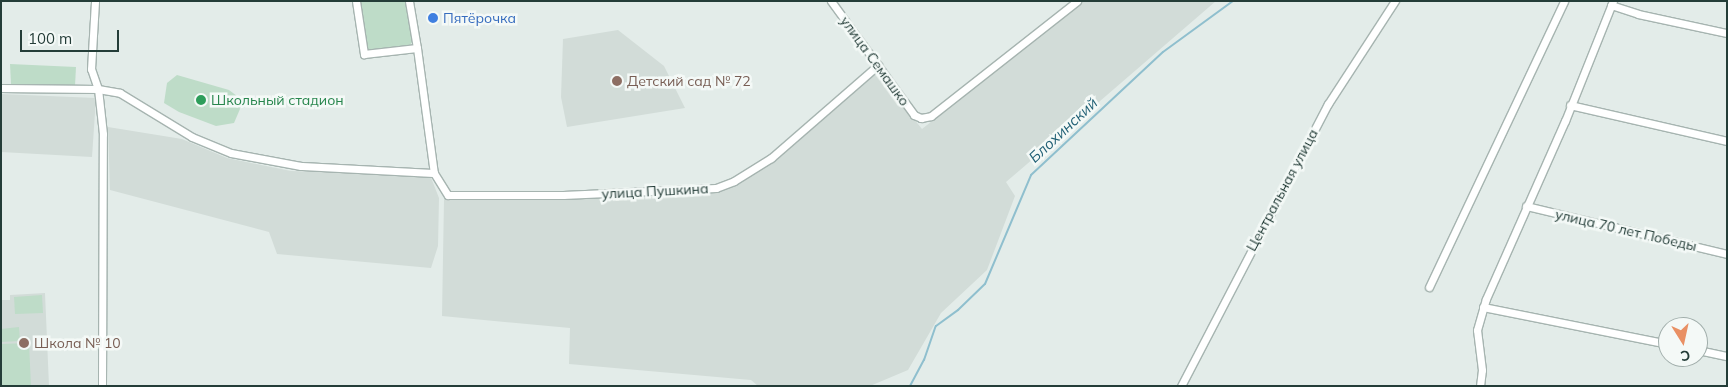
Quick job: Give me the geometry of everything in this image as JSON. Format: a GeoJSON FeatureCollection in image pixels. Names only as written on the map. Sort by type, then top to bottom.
{"type":"FeatureCollection","features":[{"type":"Feature","properties":{"kind":"street"},"geometry":{"type":"LineString","coordinates":[[95,1],[91,68],[98,88],[103,134],[102,386]]}},
{"type":"Feature","properties":{"kind":"street"},"geometry":{"type":"LineString","coordinates":[[356,1],[364,54],[417,48]]}},
{"type":"Feature","properties":{"kind":"street"},"geometry":{"type":"LineString","coordinates":[[1,88],[98,88],[120,93],[192,137],[232,153],[301,166],[434,172],[409,1]]}},
{"type":"Feature","properties":{"kind":"street","name":"улица Семашко"},"geometry":{"type":"LineString","coordinates":[[831,1],[914,115],[921,118],[931,116],[1077,1]]}},
{"type":"Feature","properties":{"kind":"street","name":"Центральная улица"},"geometry":{"type":"LineString","coordinates":[[1181,386],[1328,104],[1395,1]]}},
{"type":"Feature","properties":{"kind":"street"},"geometry":{"type":"LineString","coordinates":[[1429,287],[1564,1]]}},
{"type":"Feature","properties":{"kind":"street"},"geometry":{"type":"LineString","coordinates":[[1480,386],[1482,370],[1477,330],[1483,307],[1612,3],[1638,14],[1727,32]]}},
{"type":"Feature","properties":{"kind":"street","name":"улица Пушкина"},"geometry":{"type":"LineString","coordinates":[[434,172],[448,195],[563,195],[716,188],[734,181],[771,158],[878,65]]}},
{"type":"Feature","properties":{"kind":"street"},"geometry":{"type":"LineString","coordinates":[[1570,105],[1727,141]]}},
{"type":"Feature","properties":{"kind":"street","name":"улица 70 лет Победы"},"geometry":{"type":"LineString","coordinates":[[1526,206],[1727,254]]}},
{"type":"Feature","properties":{"kind":"street"},"geometry":{"type":"LineString","coordinates":[[1483,307],[1658,342]]}},
{"type":"Feature","properties":{"kind":"street"},"geometry":{"type":"LineString","coordinates":[[1708,352],[1727,356]]}},
{"type":"Feature","properties":{"kind":"shaded area"},"geometry":{"type":"Polygon","coordinates":[[[1084,1],[1216,1],[1006,182],[1015,196],[987,270],[941,313],[908,370],[870,386],[758,386],[751,380],[569,364],[570,328],[442,316],[444,199],[563,199],[680,192],[736,181],[875,71],[922,129],[1084,1]]]}},
{"type":"Feature","properties":{"kind":"shaded area","name":"Детский сад № 72"},"geometry":{"type":"Polygon","coordinates":[[[618,30],[664,66],[685,108],[567,127],[561,97],[563,39],[618,30]]]}},
{"type":"Feature","properties":{"kind":"shaded area"},"geometry":{"type":"Polygon","coordinates":[[[1,94],[96,98],[92,157],[1,152],[1,94]]]}},
{"type":"Feature","properties":{"kind":"shaded area"},"geometry":{"type":"Polygon","coordinates":[[[108,127],[182,139],[227,158],[291,171],[430,175],[439,198],[438,246],[431,268],[277,254],[269,232],[110,190],[108,127]]]}},
{"type":"Feature","properties":{"kind":"shaded area","name":"Школа № 10"},"geometry":{"type":"Polygon","coordinates":[[[45,293],[49,386],[1,386],[1,300],[10,300],[10,295],[45,293]]]}},
{"type":"Feature","properties":{"kind":"green space"},"geometry":{"type":"Polygon","coordinates":[[[359,1],[406,1],[413,41],[409,46],[370,51],[366,46],[359,1]]]}},
{"type":"Feature","properties":{"kind":"green space"},"geometry":{"type":"Polygon","coordinates":[[[10,64],[76,67],[75,86],[11,84],[10,64]]]}},
{"type":"Feature","properties":{"kind":"green space","name":"Школьный стадион"},"geometry":{"type":"Polygon","coordinates":[[[177,75],[229,90],[237,96],[240,109],[234,123],[216,126],[179,112],[164,103],[167,83],[177,75]]]}},
{"type":"Feature","properties":{"kind":"green space"},"geometry":{"type":"Polygon","coordinates":[[[42,295],[43,313],[15,314],[14,297],[42,295]]]}},
{"type":"Feature","properties":{"kind":"green space"},"geometry":{"type":"Polygon","coordinates":[[[19,327],[20,341],[1,342],[1,329],[19,327]]]}},
{"type":"Feature","properties":{"kind":"green space"},"geometry":{"type":"Polygon","coordinates":[[[29,343],[31,386],[1,386],[1,344],[29,343]]]}},
{"type":"Feature","properties":{"kind":"waterway","name":"Блохинский"},"geometry":{"type":"LineString","coordinates":[[910,386],[924,360],[936,326],[958,310],[985,284],[1031,175],[1163,52],[1233,1]]}},
{"type":"Feature","properties":{"kind":"place","name":"Пятёрочка"},"geometry":{"type":"Point","coordinates":[433,18]}},
{"type":"Feature","properties":{"kind":"place","name":"Детский сад № 72"},"geometry":{"type":"Point","coordinates":[617,81]}},
{"type":"Feature","properties":{"kind":"place","name":"Школьный стадион"},"geometry":{"type":"Point","coordinates":[201,100]}},
{"type":"Feature","properties":{"kind":"place","name":"Школа № 10"},"geometry":{"type":"Point","coordinates":[24,343]}}]}
